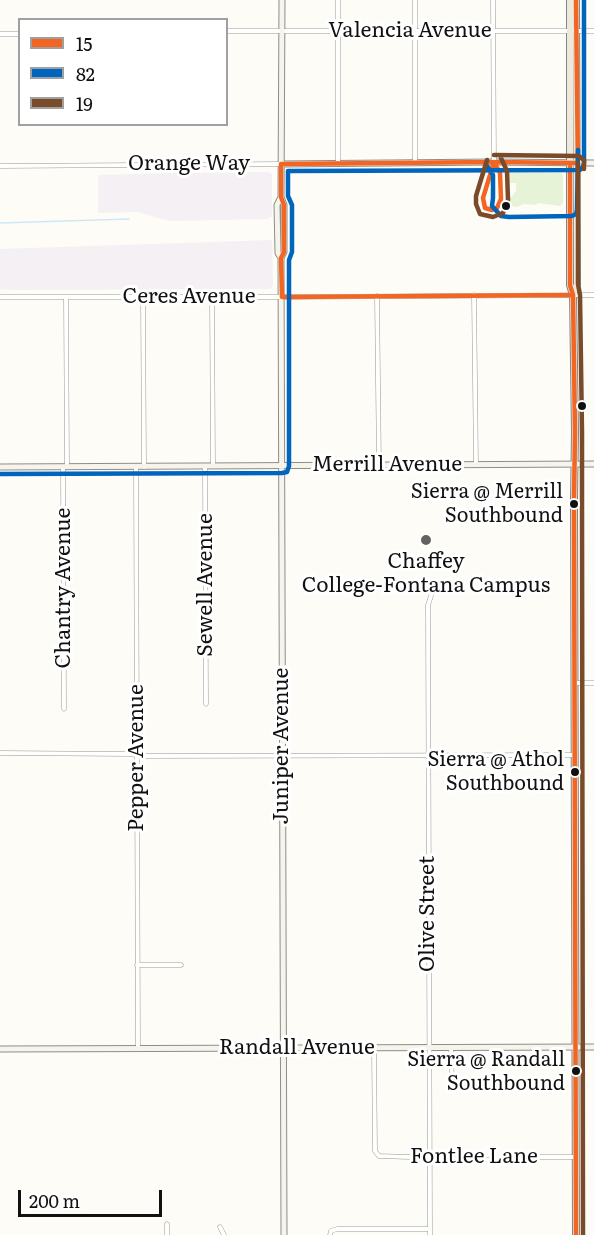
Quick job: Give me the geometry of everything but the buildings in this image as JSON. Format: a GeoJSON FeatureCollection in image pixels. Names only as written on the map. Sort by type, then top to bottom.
{"type":"FeatureCollection","features":[{"type":"Feature","properties":{"kind":"main road"},"geometry":{"type":"LineString","coordinates":[[570,0],[573,31],[574,163],[570,285],[573,295],[575,432],[576,1235]]}},
{"type":"Feature","properties":{"kind":"main road"},"geometry":{"type":"LineString","coordinates":[[573,31],[576,0]]}},
{"type":"Feature","properties":{"kind":"street","name":"Juniper Avenue"},"geometry":{"type":"LineString","coordinates":[[282,0],[284,1235]]}},
{"type":"Feature","properties":{"kind":"street"},"geometry":{"type":"LineString","coordinates":[[338,0],[338,163]]}},
{"type":"Feature","properties":{"kind":"street"},"geometry":{"type":"LineString","coordinates":[[415,0],[415,162]]}},
{"type":"Feature","properties":{"kind":"street"},"geometry":{"type":"LineString","coordinates":[[493,0],[494,162]]}},
{"type":"Feature","properties":{"kind":"street","name":"Valencia Avenue"},"geometry":{"type":"LineString","coordinates":[[228,31],[594,31]]}},
{"type":"Feature","properties":{"kind":"street"},"geometry":{"type":"LineString","coordinates":[[0,34],[18,34]]}},
{"type":"Feature","properties":{"kind":"street","name":"Orange Way"},"geometry":{"type":"LineString","coordinates":[[0,166],[415,162],[594,163]]}},
{"type":"Feature","properties":{"kind":"street"},"geometry":{"type":"LineString","coordinates":[[474,295],[476,465]]}},
{"type":"Feature","properties":{"kind":"street","name":"Ceres Avenue"},"geometry":{"type":"LineString","coordinates":[[0,297],[594,295]]}},
{"type":"Feature","properties":{"kind":"street"},"geometry":{"type":"LineString","coordinates":[[377,296],[379,466]]}},
{"type":"Feature","properties":{"kind":"street","name":"Chantry Avenue"},"geometry":{"type":"LineString","coordinates":[[64,709],[66,297]]}},
{"type":"Feature","properties":{"kind":"street"},"geometry":{"type":"LineString","coordinates":[[142,297],[144,467]]}},
{"type":"Feature","properties":{"kind":"street"},"geometry":{"type":"LineString","coordinates":[[212,297],[213,466]]}},
{"type":"Feature","properties":{"kind":"street","name":"Merrill Avenue"},"geometry":{"type":"LineString","coordinates":[[0,467],[594,464]]}},
{"type":"Feature","properties":{"kind":"street","name":"Sewell Avenue"},"geometry":{"type":"LineString","coordinates":[[205,466],[206,704]]}},
{"type":"Feature","properties":{"kind":"street","name":"Pepper Avenue"},"geometry":{"type":"LineString","coordinates":[[136,467],[138,1049]]}},
{"type":"Feature","properties":{"kind":"street","name":"Olive Street"},"geometry":{"type":"LineString","coordinates":[[430,1232],[428,605],[432,593]]}},
{"type":"Feature","properties":{"kind":"street"},"geometry":{"type":"LineString","coordinates":[[574,683],[594,683]]}},
{"type":"Feature","properties":{"kind":"street"},"geometry":{"type":"LineString","coordinates":[[0,753],[142,756],[574,755]]}},
{"type":"Feature","properties":{"kind":"street"},"geometry":{"type":"LineString","coordinates":[[137,965],[181,965]]}},
{"type":"Feature","properties":{"kind":"street"},"geometry":{"type":"LineString","coordinates":[[451,1047],[452,1085]]}},
{"type":"Feature","properties":{"kind":"street","name":"Randall Avenue"},"geometry":{"type":"LineString","coordinates":[[0,1049],[594,1047]]}},
{"type":"Feature","properties":{"kind":"street","name":"Fontlee Lane"},"geometry":{"type":"LineString","coordinates":[[375,1048],[375,1151],[377,1155],[500,1160],[576,1157]]}},
{"type":"Feature","properties":{"kind":"street"},"geometry":{"type":"LineString","coordinates":[[167,1224],[167,1235]]}},
{"type":"Feature","properties":{"kind":"street"},"geometry":{"type":"LineString","coordinates":[[220,1227],[224,1235]]}},
{"type":"Feature","properties":{"kind":"street"},"geometry":{"type":"LineString","coordinates":[[330,1235],[331,1231],[337,1229],[430,1232]]}},
{"type":"Feature","properties":{"kind":"shaded area"},"geometry":{"type":"Polygon","coordinates":[[[269,172],[272,174],[272,217],[269,219],[169,221],[138,212],[98,213],[98,175],[269,172]]]}},
{"type":"Feature","properties":{"kind":"shaded area"},"geometry":{"type":"Polygon","coordinates":[[[272,240],[273,286],[270,289],[0,289],[0,249],[272,240]]]}},
{"type":"Feature","properties":{"kind":"green space"},"geometry":{"type":"Polygon","coordinates":[[[510,173],[561,173],[563,175],[563,203],[560,206],[539,203],[523,204],[518,207],[510,206],[508,201],[516,191],[516,183],[508,183],[506,177],[510,173]]]}},
{"type":"Feature","properties":{"kind":"waterway"},"geometry":{"type":"LineString","coordinates":[[0,223],[129,219]]}},
{"type":"Feature","properties":{"kind":"transit line","name":"15"},"geometry":{"type":"LineString","coordinates":[[576,0],[578,176]]}},
{"type":"Feature","properties":{"kind":"transit line","name":"82"},"geometry":{"type":"LineString","coordinates":[[0,474],[287,472],[289,466],[289,260],[292,252],[292,205],[288,196],[288,171],[580,170],[584,163],[584,0]]}},
{"type":"Feature","properties":{"kind":"transit line","name":"82"},"geometry":{"type":"LineString","coordinates":[[487,166],[493,175],[492,206],[501,216],[572,216],[577,210],[578,150]]}},
{"type":"Feature","properties":{"kind":"transit line","name":"19"},"geometry":{"type":"LineString","coordinates":[[494,155],[579,156],[584,160],[584,169]]}},
{"type":"Feature","properties":{"kind":"transit line","name":"19"},"geometry":{"type":"LineString","coordinates":[[487,160],[476,196],[476,204],[480,214],[493,217],[503,213],[508,200],[507,171],[501,158]]}},
{"type":"Feature","properties":{"kind":"transit line","name":"15"},"geometry":{"type":"LineString","coordinates":[[494,162],[500,173],[501,199],[497,208],[492,210],[485,208],[483,198],[494,162]]}},
{"type":"Feature","properties":{"kind":"transit line","name":"15"},"geometry":{"type":"LineString","coordinates":[[570,163],[570,285],[573,295],[575,432],[576,1235]]}},
{"type":"Feature","properties":{"kind":"transit line","name":"15"},"geometry":{"type":"LineString","coordinates":[[573,295],[282,297],[281,258],[284,252],[284,205],[281,197],[281,164],[577,163]]}},
{"type":"Feature","properties":{"kind":"transit line","name":"19"},"geometry":{"type":"LineString","coordinates":[[578,163],[582,432],[583,1235]]}},
{"type":"Feature","properties":{"kind":"place","name":"Sierra @ Merrill Southbound"},"geometry":{"type":"Point","coordinates":[574,504]}},
{"type":"Feature","properties":{"kind":"place","name":"Chaffey College-Fontana Campus"},"geometry":{"type":"Point","coordinates":[426,540]}},
{"type":"Feature","properties":{"kind":"place","name":"Sierra @ Athol Southbound"},"geometry":{"type":"Point","coordinates":[575,772]}},
{"type":"Feature","properties":{"kind":"place","name":"Sierra @ Randall Southbound"},"geometry":{"type":"Point","coordinates":[576,1071]}}]}
